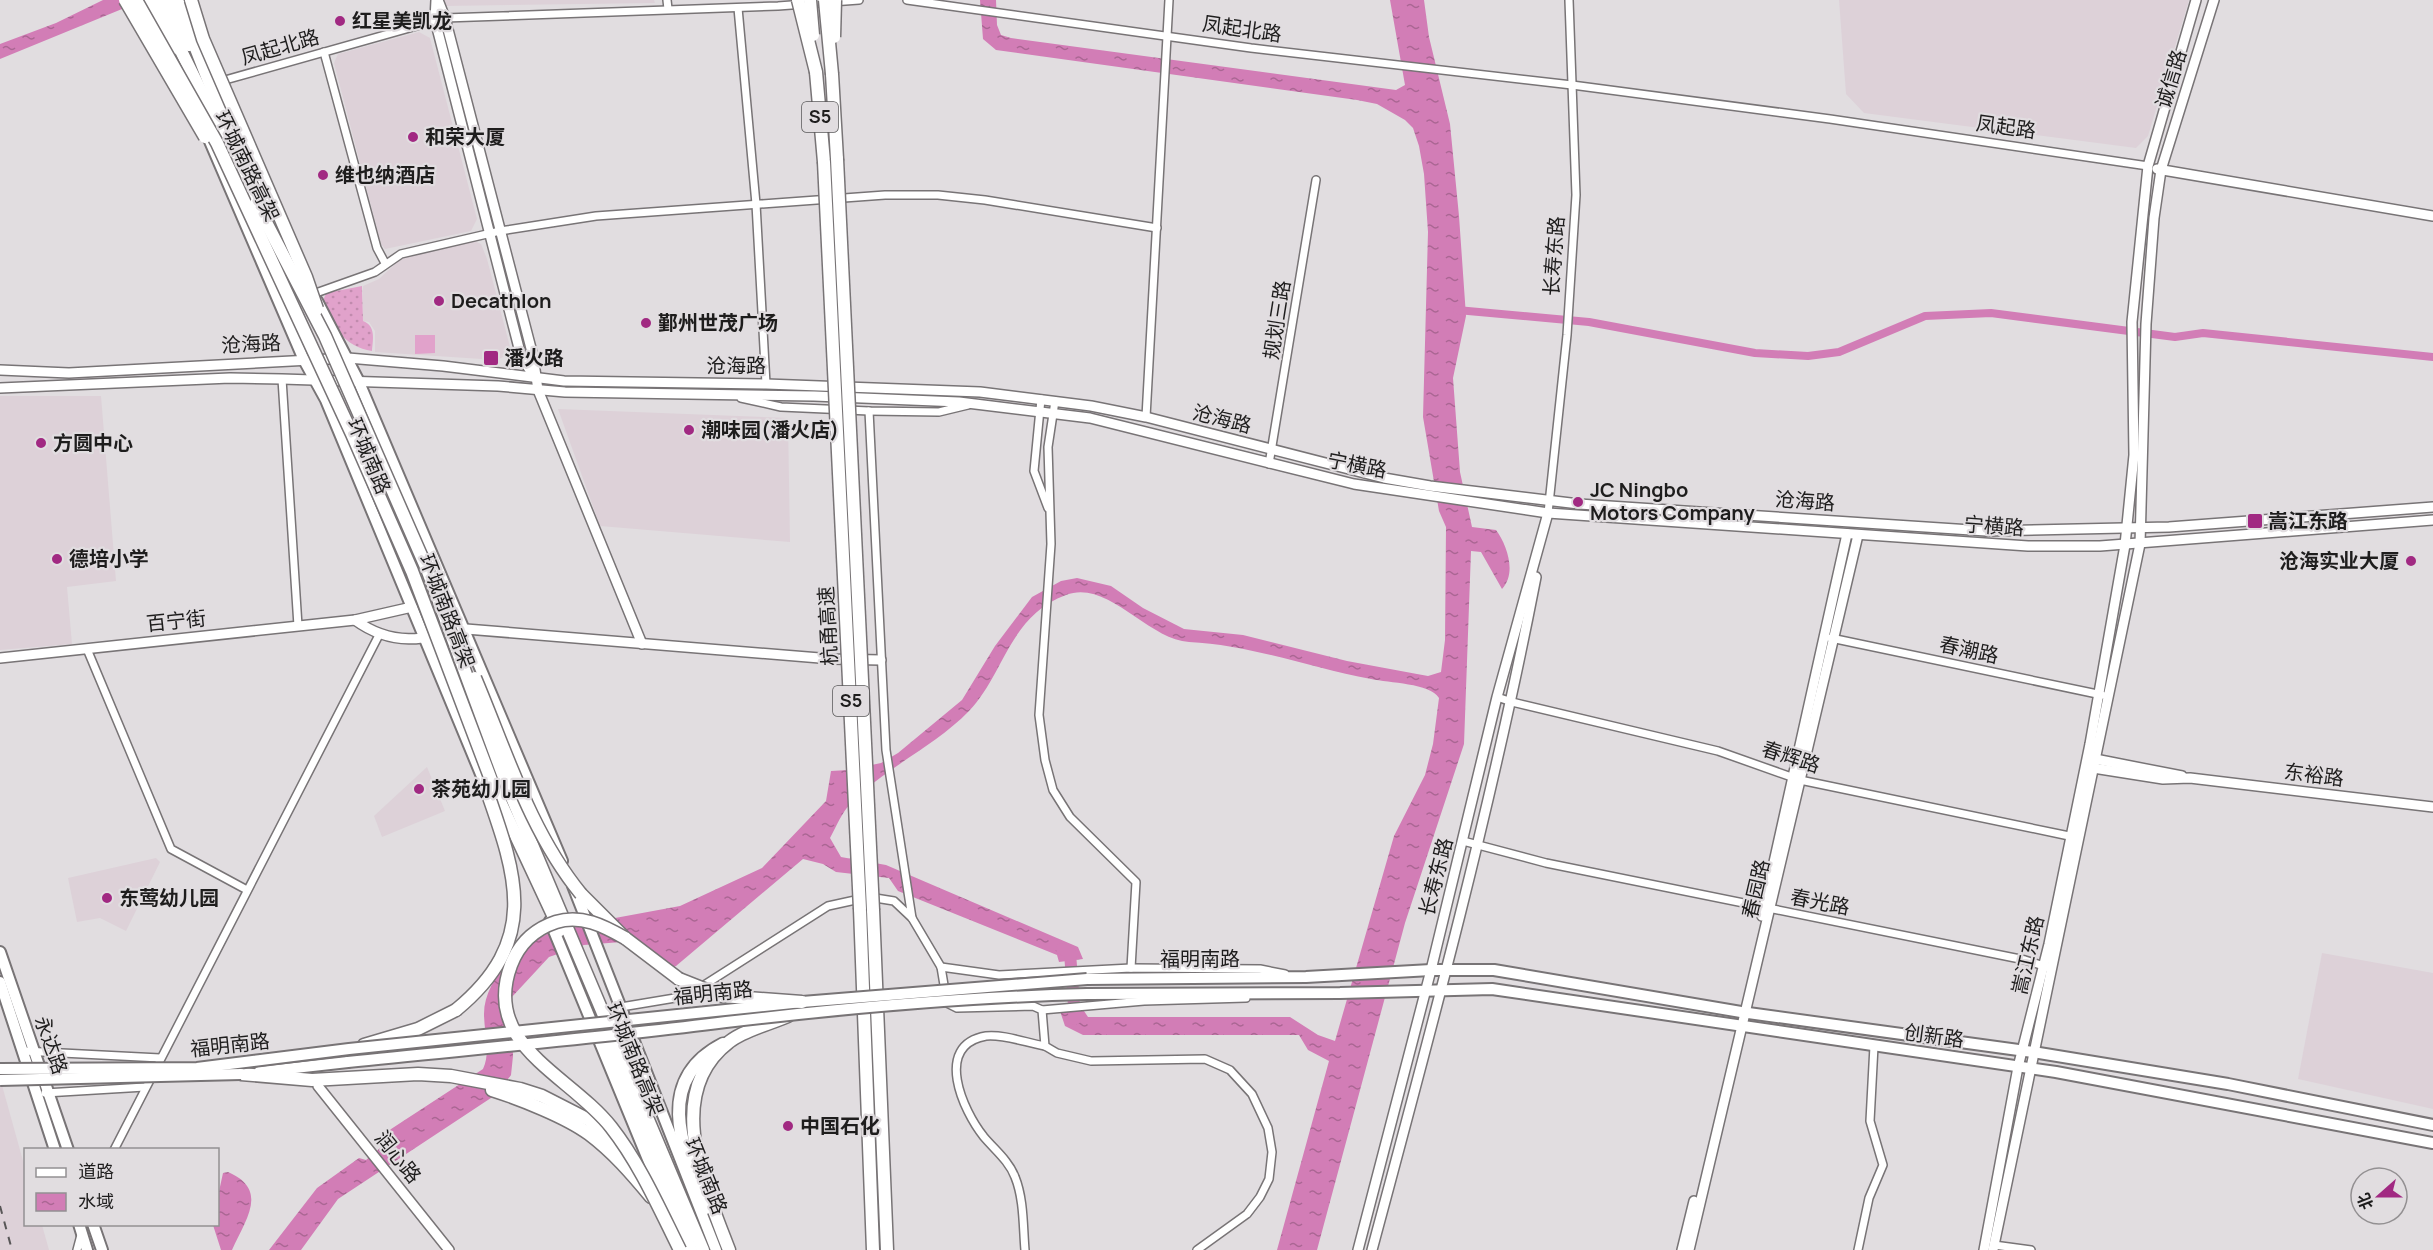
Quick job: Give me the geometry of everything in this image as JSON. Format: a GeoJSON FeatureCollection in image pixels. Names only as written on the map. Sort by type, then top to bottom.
{"type":"FeatureCollection","features":[{"type":"Feature","properties":{"kind":"highway"},"geometry":{"type":"LineString","coordinates":[[125,0],[182,103],[234,188]]}},
{"type":"Feature","properties":{"kind":"highway"},"geometry":{"type":"LineString","coordinates":[[177,0],[210,84],[252,175]]}},
{"type":"Feature","properties":{"kind":"highway"},"geometry":{"type":"LineString","coordinates":[[191,0],[203,39],[306,277],[325,336]]}},
{"type":"Feature","properties":{"kind":"highway"},"geometry":{"type":"LineString","coordinates":[[798,0],[816,72]]}},
{"type":"Feature","properties":{"kind":"highway","name":"杭甬高速"},"geometry":{"type":"LineString","coordinates":[[810,0],[824,162],[887,1250]]}},
{"type":"Feature","properties":{"kind":"highway","name":"杭甬高速"},"geometry":{"type":"LineString","coordinates":[[825,0],[832,74],[867,909],[873,1250]]}},
{"type":"Feature","properties":{"kind":"highway"},"geometry":{"type":"LineString","coordinates":[[832,74],[835,0]]}},
{"type":"Feature","properties":{"kind":"highway","name":"环城南路高架"},"geometry":{"type":"LineString","coordinates":[[146,2],[217,143],[234,188],[412,572],[495,793],[572,956],[692,1250]]}},
{"type":"Feature","properties":{"kind":"highway","name":"环城南路高架"},"geometry":{"type":"LineString","coordinates":[[146,2],[325,336],[427,569],[508,788],[703,1250]]}},
{"type":"Feature","properties":{"kind":"highway"},"geometry":{"type":"LineString","coordinates":[[427,569],[558,866],[596,911],[625,938],[679,979],[722,996],[799,1007]]}},
{"type":"Feature","properties":{"kind":"highway"},"geometry":{"type":"LineString","coordinates":[[349,1049],[418,1029],[456,1010],[477,992],[497,968],[507,944],[513,919],[514,878],[506,847],[412,572]]}},
{"type":"Feature","properties":{"kind":"highway"},"geometry":{"type":"LineString","coordinates":[[625,938],[596,922],[580,920],[558,921],[536,931],[514,958],[506,979],[505,1007],[517,1038],[610,1126],[638,1167],[681,1250]]}},
{"type":"Feature","properties":{"kind":"highway"},"geometry":{"type":"LineString","coordinates":[[721,1249],[695,1150],[692,1113],[699,1078],[729,1041],[799,1007]]}},
{"type":"Feature","properties":{"kind":"highway"},"geometry":{"type":"LineString","coordinates":[[241,1074],[312,1080],[418,1074],[451,1076],[520,1089],[564,1106],[589,1120],[638,1167]]}},
{"type":"Feature","properties":{"kind":"highway"},"geometry":{"type":"LineString","coordinates":[[451,1076],[514,1097],[586,1132],[622,1163],[671,1221]]}},
{"type":"Feature","properties":{"kind":"main road","name":"环城南路"},"geometry":{"type":"LineString","coordinates":[[167,0],[252,175],[358,380],[466,629],[721,1249]]}},
{"type":"Feature","properties":{"kind":"main road"},"geometry":{"type":"LineString","coordinates":[[437,0],[489,233],[520,356],[535,378]]}},
{"type":"Feature","properties":{"kind":"main road","name":"诚信路"},"geometry":{"type":"LineString","coordinates":[[2148,166],[2196,0]]}},
{"type":"Feature","properties":{"kind":"main road","name":"诚信路"},"geometry":{"type":"LineString","coordinates":[[2161,170],[2214,0]]}},
{"type":"Feature","properties":{"kind":"main road"},"geometry":{"type":"LineString","coordinates":[[440,19],[500,231],[533,356],[538,390],[642,644]]}},
{"type":"Feature","properties":{"kind":"main road","name":"凤起路"},"geometry":{"type":"LineString","coordinates":[[2148,166],[2433,216]]}},
{"type":"Feature","properties":{"kind":"main road","name":"嵩江东路"},"geometry":{"type":"LineString","coordinates":[[2103,696],[2127,529],[2134,455],[2132,322],[2148,166]]}},
{"type":"Feature","properties":{"kind":"main road","name":"嵩江东路"},"geometry":{"type":"LineString","coordinates":[[1983,1250],[2018,1067],[2027,1052],[2048,967],[2103,696],[2140,544],[2146,324],[2154,218],[2161,170]]}},
{"type":"Feature","properties":{"kind":"main road","name":"环城南路"},"geometry":{"type":"LineString","coordinates":[[234,188],[304,360],[316,381],[476,764],[567,959],[671,1221]]}},
{"type":"Feature","properties":{"kind":"main road","name":"沧海路"},"geometry":{"type":"LineString","coordinates":[[0,370],[69,373],[348,358],[442,366],[564,381],[766,384],[970,392],[1041,399],[1146,417],[1471,501],[1548,513],[1847,534]]}},
{"type":"Feature","properties":{"kind":"main road","name":"沧海路"},"geometry":{"type":"LineString","coordinates":[[0,388],[230,378],[358,380],[538,390],[814,396],[973,403],[1053,412],[1144,431],[1280,468]]}},
{"type":"Feature","properties":{"kind":"main road","name":"宁横路"},"geometry":{"type":"LineString","coordinates":[[1280,468],[1354,484],[1429,491]]}},
{"type":"Feature","properties":{"kind":"main road","name":"沧海路"},"geometry":{"type":"LineString","coordinates":[[1429,491],[1470,491],[1549,501],[1986,531],[2127,529],[2433,507]]}},
{"type":"Feature","properties":{"kind":"main road","name":"长寿东路"},"geometry":{"type":"LineString","coordinates":[[1358,1250],[1431,970],[1497,697],[1548,513]]}},
{"type":"Feature","properties":{"kind":"main road","name":"长寿东路"},"geometry":{"type":"LineString","coordinates":[[1372,1250],[1447,970],[1475,845],[1512,702],[1548,513]]}},
{"type":"Feature","properties":{"kind":"main road"},"geometry":{"type":"LineString","coordinates":[[2140,544],[2433,520]]}},
{"type":"Feature","properties":{"kind":"main road","name":"宁横路"},"geometry":{"type":"LineString","coordinates":[[1847,534],[2028,546],[2140,544]]}},
{"type":"Feature","properties":{"kind":"main road","name":"春园路"},"geometry":{"type":"LineString","coordinates":[[1689,1250],[1829,637],[1847,534]]}},
{"type":"Feature","properties":{"kind":"main road","name":"春园路"},"geometry":{"type":"LineString","coordinates":[[1829,637],[1858,535]]}},
{"type":"Feature","properties":{"kind":"main road","name":"百宁街"},"geometry":{"type":"LineString","coordinates":[[0,658],[355,620],[412,607]]}},
{"type":"Feature","properties":{"kind":"main road"},"geometry":{"type":"LineString","coordinates":[[355,620],[379,635],[425,640],[466,629],[642,644],[881,660]]}},
{"type":"Feature","properties":{"kind":"main road","name":"东裕路"},"geometry":{"type":"LineString","coordinates":[[2090,763],[2163,779],[2190,778],[2433,807]]}},
{"type":"Feature","properties":{"kind":"main road","name":"永达路"},"geometry":{"type":"LineString","coordinates":[[0,952],[28,1051]]}},
{"type":"Feature","properties":{"kind":"main road","name":"福明南路"},"geometry":{"type":"LineString","coordinates":[[0,1069],[197,1068],[349,1049],[799,1007],[1085,974],[1305,977],[1431,970]]}},
{"type":"Feature","properties":{"kind":"main road","name":"创新路"},"geometry":{"type":"LineString","coordinates":[[1431,970],[1494,970],[1743,1012],[2027,1052],[2228,1084],[2433,1125]]}},
{"type":"Feature","properties":{"kind":"main road","name":"永达路"},"geometry":{"type":"LineString","coordinates":[[0,982],[43,1093],[68,1148]]}},
{"type":"Feature","properties":{"kind":"main road","name":"福明南路"},"geometry":{"type":"LineString","coordinates":[[0,1080],[241,1074],[726,1022],[799,1007],[1087,994],[1347,993],[1426,989]]}},
{"type":"Feature","properties":{"kind":"main road","name":"创新路"},"geometry":{"type":"LineString","coordinates":[[1426,989],[1492,989],[2018,1067],[2130,1085],[2433,1143]]}},
{"type":"Feature","properties":{"kind":"main road","name":"春园路"},"geometry":{"type":"LineString","coordinates":[[1682,1250],[1741,1025]]}},
{"type":"Feature","properties":{"kind":"main road","name":"嵩江东路"},"geometry":{"type":"LineString","coordinates":[[1994,1247],[2030,1069],[2027,1052]]}},
{"type":"Feature","properties":{"kind":"main road","name":"润心路"},"geometry":{"type":"LineString","coordinates":[[318,1086],[449,1250]]}},
{"type":"Feature","properties":{"kind":"main road","name":"永达路"},"geometry":{"type":"LineString","coordinates":[[43,1093],[55,1148]]}},
{"type":"Feature","properties":{"kind":"main road"},"geometry":{"type":"LineString","coordinates":[[671,1221],[681,1250]]}},
{"type":"Feature","properties":{"kind":"main road"},"geometry":{"type":"LineString","coordinates":[[94,1226],[102,1250]]}},
{"type":"Feature","properties":{"kind":"main road"},"geometry":{"type":"LineString","coordinates":[[81,1229],[87,1250]]}},
{"type":"Feature","properties":{"kind":"street"},"geometry":{"type":"LineString","coordinates":[[667,0],[668,9]]}},
{"type":"Feature","properties":{"kind":"street","name":"凤起北路"},"geometry":{"type":"LineString","coordinates":[[210,84],[440,19],[738,8],[859,0]]}},
{"type":"Feature","properties":{"kind":"street","name":"凤起北路"},"geometry":{"type":"LineString","coordinates":[[908,0],[1168,34],[1251,48],[1572,85]]}},
{"type":"Feature","properties":{"kind":"street"},"geometry":{"type":"LineString","coordinates":[[1146,417],[1169,0]]}},
{"type":"Feature","properties":{"kind":"street","name":"长寿东路"},"geometry":{"type":"LineString","coordinates":[[1548,513],[1569,304],[1576,195],[1569,0]]}},
{"type":"Feature","properties":{"kind":"street"},"geometry":{"type":"LineString","coordinates":[[738,8],[756,204],[766,384]]}},
{"type":"Feature","properties":{"kind":"street"},"geometry":{"type":"LineString","coordinates":[[324,52],[377,248],[385,263]]}},
{"type":"Feature","properties":{"kind":"street","name":"凤起路"},"geometry":{"type":"LineString","coordinates":[[1572,85],[1830,119],[2148,166]]}},
{"type":"Feature","properties":{"kind":"street","name":"规划三路"},"geometry":{"type":"LineString","coordinates":[[1269,464],[1316,180]]}},
{"type":"Feature","properties":{"kind":"street"},"geometry":{"type":"LineString","coordinates":[[313,294],[375,272],[401,254],[489,233],[596,216],[885,195],[938,195],[985,200],[1157,228]]}},
{"type":"Feature","properties":{"kind":"street"},"geometry":{"type":"LineString","coordinates":[[282,379],[298,626]]}},
{"type":"Feature","properties":{"kind":"street"},"geometry":{"type":"LineString","coordinates":[[733,396],[781,407],[869,411],[939,412],[973,403]]}},
{"type":"Feature","properties":{"kind":"street"},"geometry":{"type":"LineString","coordinates":[[1041,399],[1034,471],[1052,518]]}},
{"type":"Feature","properties":{"kind":"street"},"geometry":{"type":"LineString","coordinates":[[1055,401],[1047,470],[1052,518],[1039,715],[1053,790],[1070,817],[1136,882],[1131,968]]}},
{"type":"Feature","properties":{"kind":"street"},"geometry":{"type":"LineString","coordinates":[[869,411],[886,750],[912,918]]}},
{"type":"Feature","properties":{"kind":"street"},"geometry":{"type":"LineString","coordinates":[[114,1148],[379,635]]}},
{"type":"Feature","properties":{"kind":"street","name":"春潮路"},"geometry":{"type":"LineString","coordinates":[[1829,637],[2103,696]]}},
{"type":"Feature","properties":{"kind":"street"},"geometry":{"type":"LineString","coordinates":[[87,649],[171,849],[247,890]]}},
{"type":"Feature","properties":{"kind":"street","name":"春辉路"},"geometry":{"type":"LineString","coordinates":[[1497,697],[1708,748],[1797,779],[2074,837]]}},
{"type":"Feature","properties":{"kind":"street","name":"春光路"},"geometry":{"type":"LineString","coordinates":[[1463,841],[1546,863],[2025,960],[2048,967]]}},
{"type":"Feature","properties":{"kind":"street"},"geometry":{"type":"LineString","coordinates":[[621,1007],[687,996],[828,906],[869,897],[894,901],[912,918],[941,967],[947,1003],[957,1008],[1033,1006],[1042,1010],[1144,1001],[1274,998],[1308,992]]}},
{"type":"Feature","properties":{"kind":"street"},"geometry":{"type":"LineString","coordinates":[[941,967],[999,975],[1050,971],[1085,974],[1131,968],[1260,969],[1305,977]]}},
{"type":"Feature","properties":{"kind":"street"},"geometry":{"type":"LineString","coordinates":[[1042,1010],[1045,1046]]}},
{"type":"Feature","properties":{"kind":"street"},"geometry":{"type":"LineString","coordinates":[[1025,1250],[1021,1198],[1015,1176],[998,1151],[984,1137],[963,1104],[956,1079],[957,1055],[967,1043],[986,1036],[1045,1046],[1057,1053],[1091,1061],[1205,1059],[1230,1070],[1252,1094],[1269,1136],[1272,1152],[1269,1179],[1260,1197],[1247,1214],[1197,1250]]}},
{"type":"Feature","properties":{"kind":"street"},"geometry":{"type":"LineString","coordinates":[[1858,1250],[1869,1198],[1883,1165],[1870,1121],[1874,1046]]}},
{"type":"Feature","properties":{"kind":"street"},"geometry":{"type":"LineString","coordinates":[[28,1051],[160,1058]]}},
{"type":"Feature","properties":{"kind":"street"},"geometry":{"type":"LineString","coordinates":[[43,1093],[145,1087]]}},
{"type":"Feature","properties":{"kind":"street"},"geometry":{"type":"LineString","coordinates":[[77,1250],[81,1229]]}},
{"type":"Feature","properties":{"kind":"street"},"geometry":{"type":"LineString","coordinates":[[1994,1247],[2031,1250]]}},
{"type":"Feature","properties":{"kind":"shaded area"},"geometry":{"type":"Polygon","coordinates":[[[443,0],[654,0],[655,3],[444,6],[443,0]]]}},
{"type":"Feature","properties":{"kind":"shaded area"},"geometry":{"type":"Polygon","coordinates":[[[1839,0],[2189,0],[2148,136],[2136,148],[1864,113],[1846,94],[1839,0]]]}},
{"type":"Feature","properties":{"kind":"shaded area"},"geometry":{"type":"Polygon","coordinates":[[[419,32],[430,38],[477,219],[471,231],[385,249],[381,244],[334,63],[338,54],[419,32]]]}},
{"type":"Feature","properties":{"kind":"shaded area"},"geometry":{"type":"Polygon","coordinates":[[[474,241],[481,244],[487,259],[510,347],[505,356],[497,360],[375,352],[375,331],[369,322],[363,321],[363,286],[379,279],[403,257],[474,241]]]}},
{"type":"Feature","properties":{"kind":"shaded area"},"geometry":{"type":"Polygon","coordinates":[[[362,286],[363,321],[372,330],[372,351],[354,345],[340,334],[330,319],[323,301],[326,293],[362,286]]]}},
{"type":"Feature","properties":{"kind":"shaded area"},"geometry":{"type":"Polygon","coordinates":[[[415,335],[435,335],[435,353],[415,354],[415,335]]]}},
{"type":"Feature","properties":{"kind":"shaded area","name":"德培小学"},"geometry":{"type":"Polygon","coordinates":[[[0,396],[101,396],[116,581],[67,587],[72,644],[0,650],[0,396]]]}},
{"type":"Feature","properties":{"kind":"shaded area"},"geometry":{"type":"Polygon","coordinates":[[[558,409],[788,418],[790,542],[600,526],[558,409]]]}},
{"type":"Feature","properties":{"kind":"shaded area","name":"茶苑幼儿园"},"geometry":{"type":"Polygon","coordinates":[[[427,767],[445,811],[382,837],[374,816],[427,767]]]}},
{"type":"Feature","properties":{"kind":"shaded area","name":"东莺幼儿园"},"geometry":{"type":"Polygon","coordinates":[[[156,858],[160,862],[126,931],[100,918],[77,922],[68,878],[156,858]]]}},
{"type":"Feature","properties":{"kind":"shaded area"},"geometry":{"type":"Polygon","coordinates":[[[2322,953],[2433,973],[2433,1109],[2298,1079],[2322,953]]]}},
{"type":"Feature","properties":{"kind":"shaded area"},"geometry":{"type":"Polygon","coordinates":[[[0,1078],[24,1164],[24,1226],[42,1226],[49,1250],[0,1250],[0,1078]]]}},
{"type":"Feature","properties":{"kind":"water"},"geometry":{"type":"Polygon","coordinates":[[[103,0],[144,0],[0,59],[0,44],[56,23],[103,0]]]}},
{"type":"Feature","properties":{"kind":"water"},"geometry":{"type":"Polygon","coordinates":[[[980,0],[996,0],[997,25],[1001,35],[1011,38],[1396,90],[1405,85],[1390,0],[1424,0],[1429,37],[1450,124],[1459,216],[1466,316],[1453,378],[1460,472],[1472,527],[1496,530],[1504,543],[1510,567],[1507,582],[1502,589],[1481,552],[1471,551],[1464,744],[1405,923],[1317,1250],[1277,1250],[1329,1061],[1308,1050],[1299,1035],[1083,1035],[1065,1026],[1060,1011],[1082,1008],[1088,1017],[1290,1017],[1318,1035],[1335,1041],[1394,836],[1425,775],[1433,744],[1439,698],[1427,689],[1418,686],[1348,674],[1258,652],[1174,639],[1158,632],[1113,602],[1082,592],[1066,595],[1047,604],[1032,617],[1020,631],[981,696],[969,711],[941,736],[865,790],[845,811],[830,838],[841,857],[886,865],[1078,947],[1083,959],[1059,962],[1057,955],[898,891],[889,878],[836,872],[823,864],[803,859],[676,966],[668,969],[621,942],[584,945],[549,957],[511,998],[513,1056],[511,1075],[497,1094],[338,1199],[301,1250],[269,1250],[317,1188],[359,1158],[366,1160],[386,1143],[388,1131],[483,1069],[487,1056],[484,1014],[486,1000],[491,986],[500,973],[522,950],[561,928],[680,906],[762,868],[826,801],[831,771],[881,763],[898,753],[962,700],[995,646],[1032,597],[1061,581],[1077,578],[1111,586],[1143,608],[1184,629],[1243,635],[1347,661],[1428,676],[1441,672],[1445,640],[1446,527],[1439,511],[1423,417],[1428,232],[1424,174],[1413,128],[1405,120],[1377,104],[1357,100],[996,50],[983,39],[980,0]]]}},
{"type":"Feature","properties":{"kind":"water"},"geometry":{"type":"Polygon","coordinates":[[[228,1172],[241,1179],[251,1197],[248,1217],[232,1250],[221,1250],[213,1226],[219,1226],[219,1191],[223,1173],[228,1172]]]}},
{"type":"Feature","properties":{"kind":"waterway"},"geometry":{"type":"LineString","coordinates":[[1457,310],[1589,322],[1755,353],[1808,356],[1839,352],[1925,316],[1991,313],[2175,337],[2203,333],[2433,357]]}},
{"type":"Feature","properties":{"kind":"waterway"},"geometry":{"type":"LineString","coordinates":[[1062,949],[1070,953],[1075,1019]]}},
{"type":"Feature","properties":{"kind":"railway"},"geometry":{"type":"LineString","coordinates":[[0,1206],[12,1250]]}},
{"type":"Feature","properties":{"kind":"place","name":"红星美凯龙"},"geometry":{"type":"Point","coordinates":[340,21]}},
{"type":"Feature","properties":{"kind":"place","name":"和荣大厦"},"geometry":{"type":"Point","coordinates":[413,137]}},
{"type":"Feature","properties":{"kind":"place","name":"维也纳酒店"},"geometry":{"type":"Point","coordinates":[323,175]}},
{"type":"Feature","properties":{"kind":"place","name":"Decathlon"},"geometry":{"type":"Point","coordinates":[439,301]}},
{"type":"Feature","properties":{"kind":"place","name":"鄞州世茂广场"},"geometry":{"type":"Point","coordinates":[646,323]}},
{"type":"Feature","properties":{"kind":"place","name":"潘火路"},"geometry":{"type":"Point","coordinates":[491,358]}},
{"type":"Feature","properties":{"kind":"place","name":"潮味园(潘火店)"},"geometry":{"type":"Point","coordinates":[689,430]}},
{"type":"Feature","properties":{"kind":"place","name":"方圆中心"},"geometry":{"type":"Point","coordinates":[41,443]}},
{"type":"Feature","properties":{"kind":"place","name":"JC Ningbo Motors Company"},"geometry":{"type":"Point","coordinates":[1578,502]}},
{"type":"Feature","properties":{"kind":"place","name":"嵩江东路"},"geometry":{"type":"Point","coordinates":[2255,521]}},
{"type":"Feature","properties":{"kind":"place","name":"德培小学"},"geometry":{"type":"Point","coordinates":[57,559]}},
{"type":"Feature","properties":{"kind":"place","name":"沧海实业大厦"},"geometry":{"type":"Point","coordinates":[2411,561]}},
{"type":"Feature","properties":{"kind":"place","name":"茶苑幼儿园"},"geometry":{"type":"Point","coordinates":[419,789]}},
{"type":"Feature","properties":{"kind":"place","name":"东莺幼儿园"},"geometry":{"type":"Point","coordinates":[107,898]}},
{"type":"Feature","properties":{"kind":"place","name":"中国石化"},"geometry":{"type":"Point","coordinates":[788,1126]}}]}
